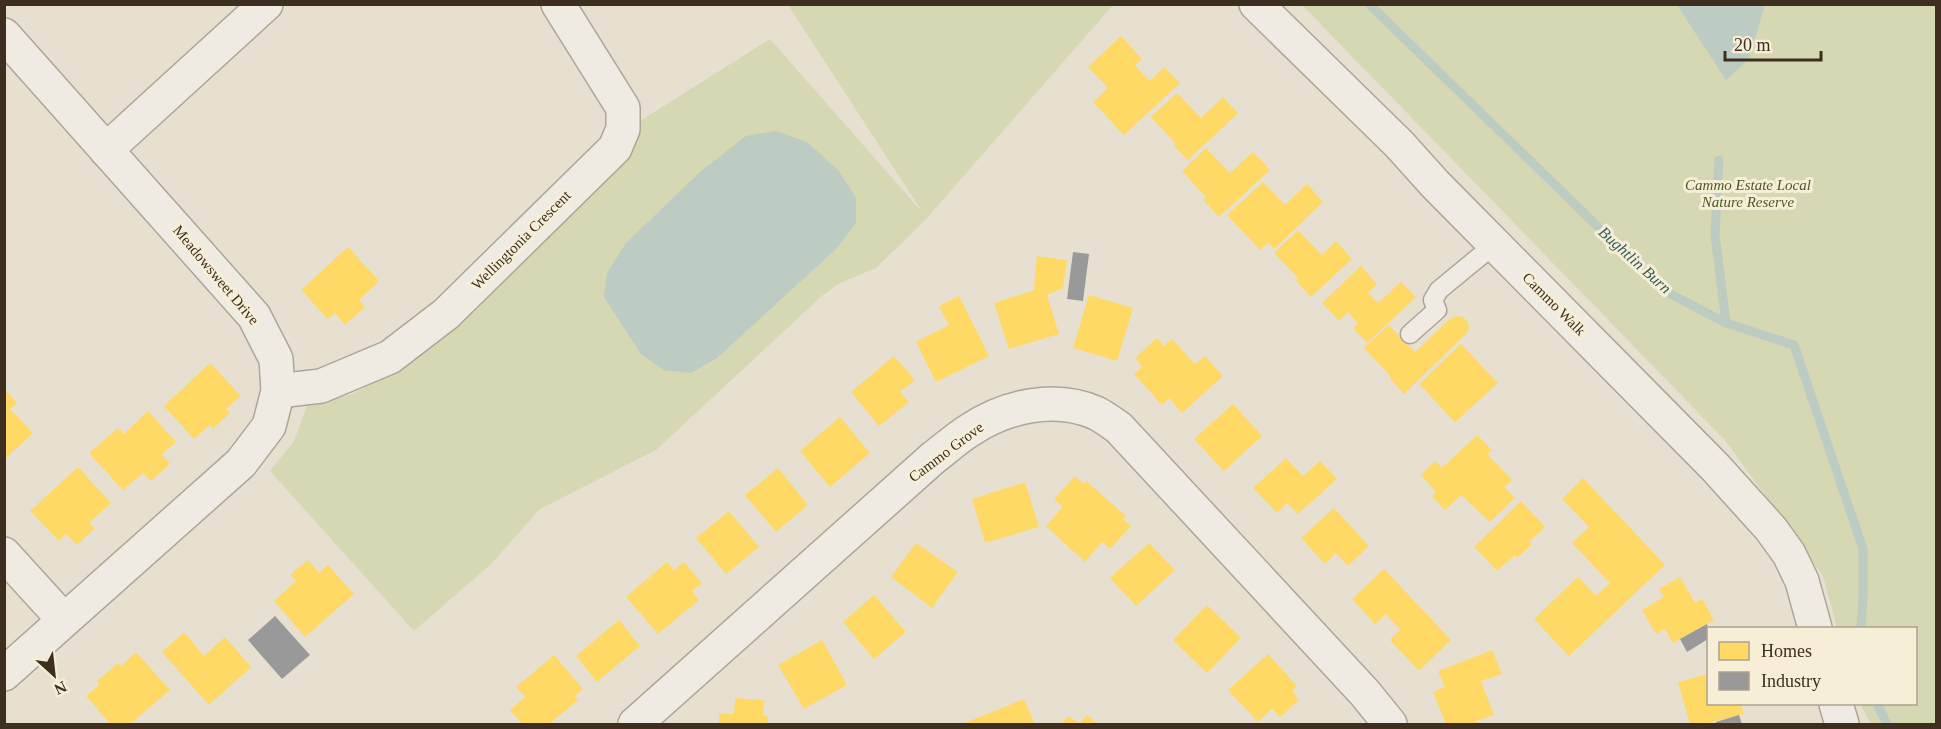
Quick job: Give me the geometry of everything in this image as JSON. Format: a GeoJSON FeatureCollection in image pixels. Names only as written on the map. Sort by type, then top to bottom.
{"type":"FeatureCollection","features":[{"type":"Feature","properties":{"kind":"street"},"geometry":{"type":"LineString","coordinates":[[106,150],[266,4]]}},
{"type":"Feature","properties":{"kind":"street","name":"Wellingtonia Crescent"},"geometry":{"type":"LineString","coordinates":[[278,391],[321,386],[390,357],[446,314],[615,148],[623,129],[623,108],[558,4]]}},
{"type":"Feature","properties":{"kind":"street","name":"Cammo Walk"},"geometry":{"type":"LineString","coordinates":[[1256,4],[1399,144],[1715,467],[1771,530],[1789,554],[1802,581],[1815,627]]}},
{"type":"Feature","properties":{"kind":"street","name":"Meadowsweet Drive"},"geometry":{"type":"LineString","coordinates":[[4,35],[254,316],[276,359],[278,391],[269,426],[241,463],[4,674]]}},
{"type":"Feature","properties":{"kind":"street","name":"Cammo Grove"},"geometry":{"type":"LineString","coordinates":[[635,724],[933,458],[971,429],[998,414],[1033,405],[1064,404],[1096,413],[1119,428],[1364,692],[1390,724]]}},
{"type":"Feature","properties":{"kind":"street"},"geometry":{"type":"LineString","coordinates":[[4,554],[64,620]]}},
{"type":"Feature","properties":{"kind":"street"},"geometry":{"type":"LineString","coordinates":[[1836,705],[1842,724]]}},
{"type":"Feature","properties":{"kind":"lane"},"geometry":{"type":"LineString","coordinates":[[1410,334],[1437,310],[1433,300],[1439,290],[1495,244]]}},
{"type":"Feature","properties":{"kind":"green space"},"geometry":{"type":"Polygon","coordinates":[[[788,5],[1113,5],[927,218],[876,268],[840,283],[823,295],[656,450],[540,509],[491,564],[414,631],[270,471],[294,441],[307,406],[352,394],[398,371],[624,161],[640,121],[770,39],[923,213],[788,5]]]}},
{"type":"Feature","properties":{"kind":"green space","name":"Cammo Estate Local Nature Reserve"},"geometry":{"type":"Polygon","coordinates":[[[1302,5],[1936,5],[1936,724],[1871,724],[1861,705],[1917,705],[1917,627],[1837,627],[1823,576],[1725,440],[1302,5]]]}},
{"type":"Feature","properties":{"kind":"shaded area"},"geometry":{"type":"Polygon","coordinates":[[[1677,5],[1765,5],[1749,59],[1726,80],[1677,5]]]}},
{"type":"Feature","properties":{"kind":"shaded area"},"geometry":{"type":"Polygon","coordinates":[[[776,131],[807,142],[838,170],[856,198],[856,223],[837,248],[717,358],[691,373],[664,370],[641,354],[604,297],[607,273],[626,243],[700,172],[746,136],[776,131]]]}},
{"type":"Feature","properties":{"kind":"building: Homes"},"geometry":{"type":"Polygon","coordinates":[[[1121,36],[1142,59],[1135,65],[1150,81],[1164,67],[1180,83],[1124,135],[1093,102],[1108,88],[1088,67],[1121,36]]]}},
{"type":"Feature","properties":{"kind":"building: Homes"},"geometry":{"type":"Polygon","coordinates":[[[1177,93],[1201,118],[1223,97],[1238,113],[1188,160],[1151,117],[1177,93]]]}},
{"type":"Feature","properties":{"kind":"building: Homes"},"geometry":{"type":"Polygon","coordinates":[[[1206,148],[1230,173],[1253,152],[1270,170],[1219,217],[1203,200],[1206,197],[1182,171],[1206,148]]]}},
{"type":"Feature","properties":{"kind":"building: Homes"},"geometry":{"type":"Polygon","coordinates":[[[1263,182],[1285,205],[1307,184],[1323,202],[1274,249],[1268,243],[1260,250],[1227,215],[1263,182]]]}},
{"type":"Feature","properties":{"kind":"building: Homes"},"geometry":{"type":"Polygon","coordinates":[[[1298,230],[1322,255],[1336,241],[1352,259],[1311,297],[1296,281],[1298,278],[1274,253],[1298,230]]]}},
{"type":"Feature","properties":{"kind":"building: Homes"},"geometry":{"type":"Polygon","coordinates":[[[348,247],[379,281],[359,300],[365,307],[345,325],[335,313],[328,319],[301,290],[348,247]]]}},
{"type":"Feature","properties":{"kind":"building: Homes"},"geometry":{"type":"Polygon","coordinates":[[[1037,256],[1067,260],[1063,288],[1047,295],[1059,334],[1009,349],[994,303],[1035,290],[1037,256]]]}},
{"type":"Feature","properties":{"kind":"building: Homes"},"geometry":{"type":"Polygon","coordinates":[[[1361,266],[1377,284],[1368,293],[1378,303],[1401,282],[1416,297],[1367,343],[1353,328],[1358,323],[1348,312],[1339,321],[1322,303],[1361,266]]]}},
{"type":"Feature","properties":{"kind":"building: Homes"},"geometry":{"type":"Polygon","coordinates":[[[1089,295],[1133,308],[1117,361],[1073,348],[1089,295]]]}},
{"type":"Feature","properties":{"kind":"building: Homes"},"geometry":{"type":"Polygon","coordinates":[[[959,296],[989,356],[936,382],[916,342],[949,325],[939,306],[959,296]]]}},
{"type":"Feature","properties":{"kind":"building: Homes"},"geometry":{"type":"Polygon","coordinates":[[[1456,316],[1463,317],[1468,322],[1469,329],[1465,335],[1404,394],[1364,348],[1389,325],[1415,352],[1456,316]]]}},
{"type":"Feature","properties":{"kind":"building: Homes"},"geometry":{"type":"Polygon","coordinates":[[[1157,338],[1164,346],[1172,339],[1195,364],[1205,356],[1223,376],[1182,413],[1169,398],[1162,405],[1134,374],[1142,367],[1135,358],[1157,338]]]}},
{"type":"Feature","properties":{"kind":"building: Homes"},"geometry":{"type":"Polygon","coordinates":[[[1461,344],[1498,383],[1455,422],[1419,384],[1461,344]]]}},
{"type":"Feature","properties":{"kind":"building: Homes"},"geometry":{"type":"Polygon","coordinates":[[[894,356],[915,380],[900,392],[909,402],[879,426],[851,392],[894,356]]]}},
{"type":"Feature","properties":{"kind":"building: Homes"},"geometry":{"type":"Polygon","coordinates":[[[210,363],[241,396],[226,409],[230,413],[213,429],[210,425],[194,439],[164,406],[210,363]]]}},
{"type":"Feature","properties":{"kind":"building: Homes"},"geometry":{"type":"Polygon","coordinates":[[[4,389],[17,403],[10,409],[33,433],[4,460],[4,389]]]}},
{"type":"Feature","properties":{"kind":"building: Homes"},"geometry":{"type":"Polygon","coordinates":[[[1233,404],[1262,436],[1224,471],[1194,439],[1233,404]]]}},
{"type":"Feature","properties":{"kind":"building: Homes"},"geometry":{"type":"Polygon","coordinates":[[[148,411],[176,442],[162,454],[170,464],[151,481],[143,473],[123,490],[89,453],[118,428],[124,434],[148,411]]]}},
{"type":"Feature","properties":{"kind":"building: Homes"},"geometry":{"type":"Polygon","coordinates":[[[840,417],[870,453],[830,487],[800,451],[840,417]]]}},
{"type":"Feature","properties":{"kind":"building: Homes"},"geometry":{"type":"Polygon","coordinates":[[[1477,435],[1492,450],[1487,454],[1512,480],[1504,487],[1515,498],[1490,522],[1461,495],[1445,510],[1432,496],[1436,492],[1421,475],[1435,461],[1442,468],[1477,435]]]}},
{"type":"Feature","properties":{"kind":"building: Homes"},"geometry":{"type":"Polygon","coordinates":[[[1286,458],[1303,476],[1320,461],[1337,479],[1298,514],[1287,503],[1277,513],[1253,488],[1286,458]]]}},
{"type":"Feature","properties":{"kind":"building: Homes"},"geometry":{"type":"Polygon","coordinates":[[[78,467],[111,503],[89,523],[95,528],[77,545],[66,534],[59,541],[30,511],[78,467]]]}},
{"type":"Feature","properties":{"kind":"building: Homes"},"geometry":{"type":"Polygon","coordinates":[[[778,468],[808,505],[776,532],[745,495],[778,468]]]}},
{"type":"Feature","properties":{"kind":"building: Homes"},"geometry":{"type":"Polygon","coordinates":[[[1075,476],[1084,484],[1086,481],[1126,516],[1123,519],[1131,526],[1110,549],[1102,542],[1085,562],[1046,526],[1063,507],[1054,499],[1075,476]]]}},
{"type":"Feature","properties":{"kind":"building: Homes"},"geometry":{"type":"Polygon","coordinates":[[[1583,478],[1665,565],[1569,656],[1534,619],[1578,577],[1596,596],[1610,583],[1572,543],[1589,527],[1562,499],[1583,478]]]}},
{"type":"Feature","properties":{"kind":"building: Homes"},"geometry":{"type":"Polygon","coordinates":[[[1025,482],[1039,527],[985,543],[972,499],[1025,482]]]}},
{"type":"Feature","properties":{"kind":"building: Homes"},"geometry":{"type":"Polygon","coordinates":[[[1521,501],[1545,527],[1529,542],[1532,544],[1517,558],[1515,555],[1497,571],[1474,547],[1521,501]]]}},
{"type":"Feature","properties":{"kind":"building: Homes"},"geometry":{"type":"Polygon","coordinates":[[[1334,508],[1369,546],[1348,566],[1336,553],[1325,564],[1301,538],[1334,508]]]}},
{"type":"Feature","properties":{"kind":"building: Homes"},"geometry":{"type":"Polygon","coordinates":[[[729,511],[759,547],[726,574],[696,538],[729,511]]]}},
{"type":"Feature","properties":{"kind":"building: Homes"},"geometry":{"type":"Polygon","coordinates":[[[916,543],[958,572],[932,608],[891,577],[916,543]]]}},
{"type":"Feature","properties":{"kind":"building: Homes"},"geometry":{"type":"Polygon","coordinates":[[[1149,543],[1175,570],[1136,606],[1110,578],[1149,543]]]}},
{"type":"Feature","properties":{"kind":"building: Homes"},"geometry":{"type":"Polygon","coordinates":[[[308,560],[319,573],[328,565],[354,594],[305,637],[274,601],[296,581],[290,575],[308,560]]]}},
{"type":"Feature","properties":{"kind":"building: Homes"},"geometry":{"type":"Polygon","coordinates":[[[667,562],[674,570],[684,562],[702,583],[692,591],[699,600],[658,634],[626,597],[667,562]]]}},
{"type":"Feature","properties":{"kind":"building: Homes"},"geometry":{"type":"Polygon","coordinates":[[[1384,569],[1451,640],[1419,671],[1390,640],[1400,630],[1386,614],[1375,624],[1352,599],[1384,569]]]}},
{"type":"Feature","properties":{"kind":"building: Homes"},"geometry":{"type":"Polygon","coordinates":[[[1680,577],[1695,603],[1702,599],[1714,620],[1673,643],[1665,629],[1656,634],[1642,610],[1664,597],[1659,589],[1680,577]]]}},
{"type":"Feature","properties":{"kind":"building: Homes"},"geometry":{"type":"Polygon","coordinates":[[[874,595],[906,632],[874,659],[843,622],[874,595]]]}},
{"type":"Feature","properties":{"kind":"building: Homes"},"geometry":{"type":"Polygon","coordinates":[[[1207,605],[1241,638],[1207,673],[1173,640],[1207,605]]]}},
{"type":"Feature","properties":{"kind":"building: Homes"},"geometry":{"type":"Polygon","coordinates":[[[619,620],[640,646],[597,682],[576,656],[619,620]]]}},
{"type":"Feature","properties":{"kind":"building: Homes"},"geometry":{"type":"Polygon","coordinates":[[[184,632],[204,656],[225,637],[251,667],[209,705],[162,652],[184,632]]]}},
{"type":"Feature","properties":{"kind":"building: Homes"},"geometry":{"type":"Polygon","coordinates":[[[822,640],[847,685],[804,709],[778,665],[822,640]]]}},
{"type":"Feature","properties":{"kind":"building: Homes"},"geometry":{"type":"Polygon","coordinates":[[[1492,650],[1502,674],[1481,681],[1494,715],[1476,721],[1478,724],[1446,724],[1433,692],[1445,687],[1438,671],[1492,650]]]}},
{"type":"Feature","properties":{"kind":"building: Homes"},"geometry":{"type":"Polygon","coordinates":[[[136,652],[170,690],[130,724],[110,724],[86,696],[99,685],[97,681],[118,663],[121,666],[136,652]]]}},
{"type":"Feature","properties":{"kind":"building: Homes"},"geometry":{"type":"Polygon","coordinates":[[[1268,654],[1297,686],[1292,691],[1299,700],[1280,717],[1272,709],[1258,722],[1228,690],[1268,654]]]}},
{"type":"Feature","properties":{"kind":"building: Homes"},"geometry":{"type":"Polygon","coordinates":[[[554,655],[583,689],[575,696],[578,700],[549,724],[522,724],[510,710],[525,697],[516,687],[554,655]]]}},
{"type":"Feature","properties":{"kind":"building: Homes"},"geometry":{"type":"Polygon","coordinates":[[[1707,674],[1707,705],[1741,705],[1744,714],[1705,724],[1690,724],[1678,682],[1707,674]]]}},
{"type":"Feature","properties":{"kind":"building: Homes"},"geometry":{"type":"Polygon","coordinates":[[[735,698],[764,700],[763,715],[768,716],[768,724],[719,724],[719,713],[734,714],[735,698]]]}},
{"type":"Feature","properties":{"kind":"building: Homes"},"geometry":{"type":"Polygon","coordinates":[[[1024,699],[1034,722],[1029,724],[962,724],[1024,699]]]}},
{"type":"Feature","properties":{"kind":"building: Homes"},"geometry":{"type":"Polygon","coordinates":[[[1087,715],[1098,724],[1079,724],[1087,715]]]}},
{"type":"Feature","properties":{"kind":"building: Homes"},"geometry":{"type":"Polygon","coordinates":[[[1069,716],[1079,724],[1061,724],[1069,716]]]}},
{"type":"Feature","properties":{"kind":"building: Industry"},"geometry":{"type":"Polygon","coordinates":[[[1073,252],[1089,254],[1083,301],[1067,299],[1073,252]]]}},
{"type":"Feature","properties":{"kind":"building: Industry"},"geometry":{"type":"Polygon","coordinates":[[[275,616],[310,655],[282,679],[248,640],[275,616]]]}},
{"type":"Feature","properties":{"kind":"building: Industry"},"geometry":{"type":"Polygon","coordinates":[[[1707,624],[1707,640],[1687,652],[1680,639],[1707,624]]]}},
{"type":"Feature","properties":{"kind":"building: Industry"},"geometry":{"type":"Polygon","coordinates":[[[1739,715],[1742,724],[1716,724],[1716,722],[1739,715]]]}},
{"type":"Feature","properties":{"kind":"waterway","name":"Bughtlin Burn"},"geometry":{"type":"LineString","coordinates":[[1369,4],[1663,290],[1726,323],[1794,345],[1863,549],[1861,627]]}},
{"type":"Feature","properties":{"kind":"waterway"},"geometry":{"type":"LineString","coordinates":[[1719,160],[1715,235],[1726,323]]}},
{"type":"Feature","properties":{"kind":"waterway","name":"Bughtlin Burn"},"geometry":{"type":"LineString","coordinates":[[1878,705],[1887,724]]}}]}
